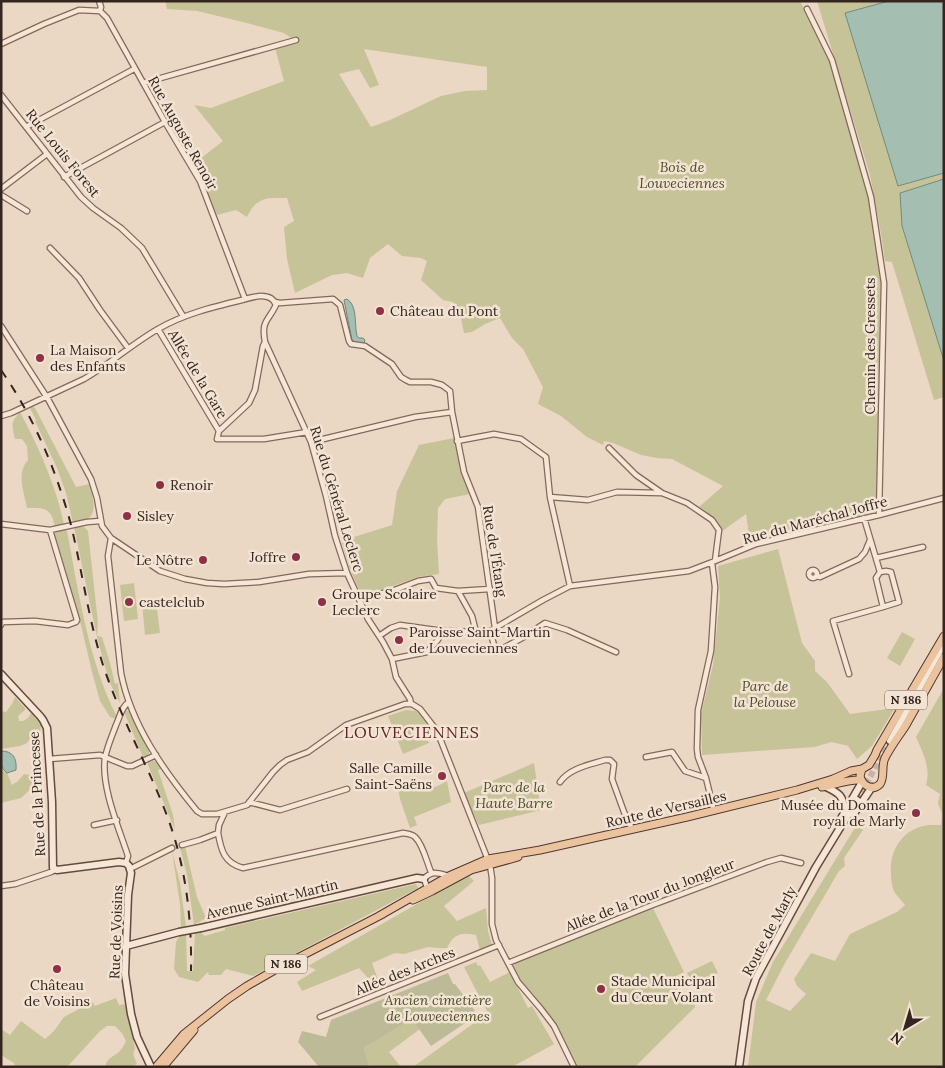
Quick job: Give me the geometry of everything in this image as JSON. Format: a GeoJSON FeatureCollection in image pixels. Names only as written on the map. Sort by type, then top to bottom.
{"type":"FeatureCollection","features":[{"type":"Feature","properties":{"kind":"main road","name":"N 186"},"geometry":{"type":"LineString","coordinates":[[869,765],[944,636]]}},
{"type":"Feature","properties":{"kind":"main road","name":"N 186"},"geometry":{"type":"LineString","coordinates":[[882,772],[884,760],[905,727],[944,657]]}},
{"type":"Feature","properties":{"kind":"main road","name":"Route de Versailles"},"geometry":{"type":"LineString","coordinates":[[430,889],[449,876],[489,862],[714,811],[797,790],[869,765]]}},
{"type":"Feature","properties":{"kind":"main road"},"geometry":{"type":"LineString","coordinates":[[862,769],[860,772],[861,781],[866,786],[878,786],[882,781],[882,772],[878,767],[869,765]]}},
{"type":"Feature","properties":{"kind":"main road","name":"Route de Versailles"},"geometry":{"type":"LineString","coordinates":[[797,790],[853,779],[861,781]]}},
{"type":"Feature","properties":{"kind":"main road","name":"Route de Versailles"},"geometry":{"type":"LineString","coordinates":[[156,1067],[184,1034],[213,1010],[247,986],[430,889],[489,862]]}},
{"type":"Feature","properties":{"kind":"main road","name":"Route de Versailles"},"geometry":{"type":"LineString","coordinates":[[163,1067],[200,1022]]}},
{"type":"Feature","properties":{"kind":"street"},"geometry":{"type":"LineString","coordinates":[[1,44],[79,10],[100,11],[101,7],[98,1]]}},
{"type":"Feature","properties":{"kind":"street","name":"Chemin des Gressets"},"geometry":{"type":"LineString","coordinates":[[807,9],[832,60],[872,198],[884,283],[879,515]]}},
{"type":"Feature","properties":{"kind":"street","name":"Rue Auguste Renoir"},"geometry":{"type":"LineString","coordinates":[[100,11],[107,18],[164,122],[200,181],[245,299]]}},
{"type":"Feature","properties":{"kind":"street"},"geometry":{"type":"LineString","coordinates":[[143,84],[296,40]]}},
{"type":"Feature","properties":{"kind":"street"},"geometry":{"type":"LineString","coordinates":[[26,127],[134,69]]}},
{"type":"Feature","properties":{"kind":"street","name":"Rue Louis Forest"},"geometry":{"type":"LineString","coordinates":[[1,95],[81,197],[121,228],[142,248],[182,316]]}},
{"type":"Feature","properties":{"kind":"street"},"geometry":{"type":"LineString","coordinates":[[64,177],[164,122]]}},
{"type":"Feature","properties":{"kind":"street"},"geometry":{"type":"LineString","coordinates":[[1,188],[47,154]]}},
{"type":"Feature","properties":{"kind":"street"},"geometry":{"type":"LineString","coordinates":[[1,195],[27,211]]}},
{"type":"Feature","properties":{"kind":"street"},"geometry":{"type":"LineString","coordinates":[[50,248],[79,278],[128,348]]}},
{"type":"Feature","properties":{"kind":"street"},"geometry":{"type":"LineString","coordinates":[[2,415],[11,414],[95,373],[158,328],[182,316],[203,309],[262,296],[271,298],[275,302],[275,308],[266,321],[264,328],[265,342],[255,390],[249,403],[219,431],[217,439],[264,439],[307,432]]}},
{"type":"Feature","properties":{"kind":"street","name":"Rue de l'Étang"},"geometry":{"type":"LineString","coordinates":[[275,302],[333,299],[340,304],[351,344],[365,346],[392,364],[401,377],[410,382],[431,382],[442,385],[450,390],[452,412],[464,475],[478,507],[495,628]]}},
{"type":"Feature","properties":{"kind":"street"},"geometry":{"type":"LineString","coordinates":[[1,326],[46,397],[91,479],[97,498],[100,522],[112,538],[160,571],[185,579],[207,583],[259,582],[309,574],[347,573]]}},
{"type":"Feature","properties":{"kind":"street","name":"Allée de la Gare"},"geometry":{"type":"LineString","coordinates":[[158,328],[219,431]]}},
{"type":"Feature","properties":{"kind":"street","name":"Rue du Général Leclerc"},"geometry":{"type":"LineString","coordinates":[[265,342],[311,442],[335,536],[347,573],[368,619],[392,659],[396,676],[410,698],[411,704],[421,710],[437,731],[489,862],[492,878],[492,924],[499,945],[518,982],[554,1026],[574,1067]]}},
{"type":"Feature","properties":{"kind":"street"},"geometry":{"type":"LineString","coordinates":[[311,442],[415,417],[452,412]]}},
{"type":"Feature","properties":{"kind":"street"},"geometry":{"type":"LineString","coordinates":[[457,441],[494,434],[522,439],[546,457],[550,497],[570,586]]}},
{"type":"Feature","properties":{"kind":"street"},"geometry":{"type":"LineString","coordinates":[[609,448],[636,475],[662,493],[687,503],[712,520],[719,530],[713,562],[716,588],[711,651],[698,710],[697,749],[714,811]]}},
{"type":"Feature","properties":{"kind":"street"},"geometry":{"type":"LineString","coordinates":[[550,497],[588,500],[617,492],[662,493]]}},
{"type":"Feature","properties":{"kind":"street","name":"Rue du Maréchal Joffre"},"geometry":{"type":"LineString","coordinates":[[490,631],[570,586],[689,571],[756,544],[944,498]]}},
{"type":"Feature","properties":{"kind":"street"},"geometry":{"type":"LineString","coordinates":[[864,518],[880,572]]}},
{"type":"Feature","properties":{"kind":"street"},"geometry":{"type":"LineString","coordinates":[[1,524],[50,530],[87,522],[100,522]]}},
{"type":"Feature","properties":{"kind":"street"},"geometry":{"type":"LineString","coordinates":[[1,625],[2,622],[35,621],[68,625],[74,624],[77,620],[50,530]]}},
{"type":"Feature","properties":{"kind":"street"},"geometry":{"type":"LineString","coordinates":[[112,538],[108,556],[121,673],[128,702],[156,756],[173,781],[197,811],[202,814],[217,814],[242,807],[250,802],[280,765],[287,760],[308,752],[346,726],[411,704]]}},
{"type":"Feature","properties":{"kind":"street"},"geometry":{"type":"LineString","coordinates":[[817,576],[820,577],[859,559],[865,552],[870,540]]}},
{"type":"Feature","properties":{"kind":"street"},"geometry":{"type":"LineString","coordinates":[[876,558],[922,547]]}},
{"type":"Feature","properties":{"kind":"street"},"geometry":{"type":"LineString","coordinates":[[849,674],[833,621],[883,607],[899,602],[891,572],[886,571],[880,572],[876,578],[883,607]]}},
{"type":"Feature","properties":{"kind":"street"},"geometry":{"type":"LineString","coordinates":[[359,599],[418,581],[431,579],[436,588],[458,591],[490,589]]}},
{"type":"Feature","properties":{"kind":"street"},"geometry":{"type":"LineString","coordinates":[[458,591],[472,616],[476,632]]}},
{"type":"Feature","properties":{"kind":"street"},"geometry":{"type":"LineString","coordinates":[[379,636],[400,624],[443,631],[490,631],[496,652],[545,623],[568,630],[616,652]]}},
{"type":"Feature","properties":{"kind":"street"},"geometry":{"type":"LineString","coordinates":[[392,659],[427,652],[443,631]]}},
{"type":"Feature","properties":{"kind":"street"},"geometry":{"type":"LineString","coordinates":[[890,741],[944,644]]}},
{"type":"Feature","properties":{"kind":"street","name":"Rue de la Princesse"},"geometry":{"type":"LineString","coordinates":[[1,674],[44,720],[48,734],[55,870]]}},
{"type":"Feature","properties":{"kind":"street","name":"Rue de Voisins"},"geometry":{"type":"LineString","coordinates":[[128,702],[123,706],[105,756],[104,771],[107,790],[127,853],[131,874],[128,895],[125,974],[131,1014],[137,1038],[151,1067]]}},
{"type":"Feature","properties":{"kind":"street"},"geometry":{"type":"LineString","coordinates":[[646,757],[672,752],[685,771],[706,778]]}},
{"type":"Feature","properties":{"kind":"street"},"geometry":{"type":"LineString","coordinates":[[49,759],[100,755],[126,766],[132,766],[156,756]]}},
{"type":"Feature","properties":{"kind":"street"},"geometry":{"type":"LineString","coordinates":[[560,782],[574,769],[610,760],[614,764],[612,779],[632,830]]}},
{"type":"Feature","properties":{"kind":"street","name":"Route de Marly"},"geometry":{"type":"LineString","coordinates":[[816,867],[844,812],[857,792],[861,781]]}},
{"type":"Feature","properties":{"kind":"street"},"geometry":{"type":"LineString","coordinates":[[824,786],[841,796],[844,802],[844,812]]}},
{"type":"Feature","properties":{"kind":"street","name":"Route de Marly"},"geometry":{"type":"LineString","coordinates":[[816,867],[872,787]]}},
{"type":"Feature","properties":{"kind":"street"},"geometry":{"type":"LineString","coordinates":[[250,802],[280,810],[347,789]]}},
{"type":"Feature","properties":{"kind":"street","name":"Route de Marly"},"geometry":{"type":"LineString","coordinates":[[738,1067],[748,1001],[756,978],[816,867],[857,800]]}},
{"type":"Feature","properties":{"kind":"street"},"geometry":{"type":"LineString","coordinates":[[225,812],[219,825],[220,846],[230,863],[243,868],[403,833],[410,834],[420,843],[431,872]]}},
{"type":"Feature","properties":{"kind":"street"},"geometry":{"type":"LineString","coordinates":[[94,825],[117,820]]}},
{"type":"Feature","properties":{"kind":"street"},"geometry":{"type":"LineString","coordinates":[[182,845],[218,833]]}},
{"type":"Feature","properties":{"kind":"street"},"geometry":{"type":"LineString","coordinates":[[1,886],[11,885],[55,870],[119,862],[128,866],[172,848]]}},
{"type":"Feature","properties":{"kind":"street","name":"Allée de la Tour du Jongleur"},"geometry":{"type":"LineString","coordinates":[[508,963],[766,862],[781,858],[801,863]]}},
{"type":"Feature","properties":{"kind":"street"},"geometry":{"type":"LineString","coordinates":[[431,872],[449,876]]}},
{"type":"Feature","properties":{"kind":"street"},"geometry":{"type":"LineString","coordinates":[[430,889],[424,880],[431,872]]}},
{"type":"Feature","properties":{"kind":"street","name":"Avenue Saint-Martin"},"geometry":{"type":"LineString","coordinates":[[126,946],[179,932],[417,878],[424,880]]}},
{"type":"Feature","properties":{"kind":"street","name":"Allée des Arches"},"geometry":{"type":"LineString","coordinates":[[320,1017],[499,945]]}},
{"type":"Feature","properties":{"kind":"green space","name":"Bois de Louveciennes"},"geometry":{"type":"Polygon","coordinates":[[[165,1],[800,1],[830,61],[868,198],[881,283],[876,513],[745,546],[749,535],[746,514],[721,532],[714,518],[699,507],[723,486],[672,459],[641,455],[604,441],[603,445],[587,437],[561,416],[538,404],[543,387],[523,349],[512,338],[500,318],[472,332],[464,333],[460,314],[453,302],[443,300],[421,280],[427,261],[421,258],[402,256],[388,244],[370,258],[363,278],[347,273],[332,275],[295,293],[287,259],[284,227],[294,221],[287,198],[268,198],[263,200],[255,205],[247,217],[236,210],[217,215],[191,166],[223,141],[194,105],[211,108],[284,81],[275,48],[297,42],[284,33],[243,22],[197,11],[167,9],[165,1]],[[364,49],[379,85],[370,88],[359,69],[339,74],[371,127],[441,96],[465,91],[487,90],[487,67],[364,49]]]}},
{"type":"Feature","properties":{"kind":"green space"},"geometry":{"type":"Polygon","coordinates":[[[817,1],[889,1],[845,13],[899,186],[944,173],[944,179],[900,193],[902,226],[944,361],[944,397],[934,400],[892,262],[885,261],[870,175],[817,1]]]}},
{"type":"Feature","properties":{"kind":"green space"},"geometry":{"type":"Polygon","coordinates":[[[32,406],[35,408],[76,487],[90,484],[94,508],[90,517],[85,521],[73,523],[66,493],[57,468],[35,421],[30,408],[32,406]]]}},
{"type":"Feature","properties":{"kind":"green space"},"geometry":{"type":"Polygon","coordinates":[[[20,412],[46,467],[61,510],[64,525],[55,527],[49,512],[46,510],[27,508],[22,471],[28,460],[27,446],[22,439],[15,439],[13,427],[13,422],[20,412]]]}},
{"type":"Feature","properties":{"kind":"green space"},"geometry":{"type":"Polygon","coordinates":[[[454,438],[461,474],[470,494],[445,499],[438,508],[439,574],[418,577],[362,597],[350,569],[342,543],[355,539],[354,537],[392,525],[397,491],[419,445],[454,438]]]}},
{"type":"Feature","properties":{"kind":"green space"},"geometry":{"type":"Polygon","coordinates":[[[80,526],[88,531],[98,623],[97,636],[102,637],[115,684],[118,683],[120,703],[109,681],[97,637],[74,527],[80,526]]]}},
{"type":"Feature","properties":{"kind":"green space"},"geometry":{"type":"Polygon","coordinates":[[[65,529],[67,531],[80,602],[92,649],[107,695],[117,717],[116,719],[110,717],[100,701],[81,625],[54,540],[56,532],[65,529]]]}},
{"type":"Feature","properties":{"kind":"green space","name":"Parc de la Pelouse"},"geometry":{"type":"Polygon","coordinates":[[[778,549],[802,643],[815,661],[815,671],[827,682],[850,714],[895,708],[872,746],[857,759],[848,746],[832,742],[814,747],[702,755],[701,714],[713,665],[720,597],[718,566],[778,549]]]}},
{"type":"Feature","properties":{"kind":"green space","name":"castelclub"},"geometry":{"type":"Polygon","coordinates":[[[134,583],[138,619],[124,621],[120,585],[134,583]]]}},
{"type":"Feature","properties":{"kind":"green space","name":"castelclub"},"geometry":{"type":"Polygon","coordinates":[[[156,601],[160,633],[145,635],[142,603],[156,601]]]}},
{"type":"Feature","properties":{"kind":"green space"},"geometry":{"type":"Polygon","coordinates":[[[902,632],[915,639],[900,666],[887,658],[902,632]]]}},
{"type":"Feature","properties":{"kind":"green space"},"geometry":{"type":"Polygon","coordinates":[[[944,688],[944,1067],[748,1067],[756,1002],[773,962],[856,826],[863,830],[844,858],[845,866],[839,871],[785,963],[766,1000],[790,1011],[806,994],[797,986],[794,979],[811,953],[835,961],[850,934],[897,912],[905,905],[893,889],[891,876],[892,857],[905,835],[920,827],[941,825],[942,814],[938,803],[940,794],[926,785],[927,767],[916,737],[944,688]]]}},
{"type":"Feature","properties":{"kind":"green space"},"geometry":{"type":"Polygon","coordinates":[[[15,697],[25,708],[18,716],[19,721],[28,718],[31,713],[41,725],[40,733],[20,746],[1,749],[1,711],[6,712],[15,697]]]}},
{"type":"Feature","properties":{"kind":"green space"},"geometry":{"type":"Polygon","coordinates":[[[126,710],[129,711],[149,750],[149,754],[145,758],[124,712],[126,710]]]}},
{"type":"Feature","properties":{"kind":"green space"},"geometry":{"type":"Polygon","coordinates":[[[406,710],[419,713],[435,735],[427,738],[429,743],[403,754],[388,716],[406,710]]]}},
{"type":"Feature","properties":{"kind":"green space"},"geometry":{"type":"Polygon","coordinates":[[[153,760],[161,769],[158,770],[173,815],[175,830],[148,765],[147,761],[153,760]]]}},
{"type":"Feature","properties":{"kind":"green space","name":"Parc de la Haute Barre"},"geometry":{"type":"Polygon","coordinates":[[[534,763],[541,810],[479,825],[464,793],[534,763]]]}},
{"type":"Feature","properties":{"kind":"green space"},"geometry":{"type":"Polygon","coordinates":[[[1,767],[7,773],[12,785],[24,774],[31,776],[35,783],[21,798],[1,803],[1,767]]]}},
{"type":"Feature","properties":{"kind":"green space"},"geometry":{"type":"Polygon","coordinates":[[[447,781],[451,802],[414,817],[417,825],[410,828],[398,788],[410,783],[436,787],[447,781]]]}},
{"type":"Feature","properties":{"kind":"green space"},"geometry":{"type":"Polygon","coordinates":[[[185,846],[197,897],[206,918],[194,925],[187,875],[180,847],[185,846]]]}},
{"type":"Feature","properties":{"kind":"green space"},"geometry":{"type":"Polygon","coordinates":[[[172,851],[180,883],[186,927],[181,928],[180,904],[172,851]]]}},
{"type":"Feature","properties":{"kind":"green space"},"geometry":{"type":"Polygon","coordinates":[[[468,875],[474,881],[444,906],[457,921],[486,908],[488,931],[492,945],[480,951],[476,935],[463,934],[453,939],[447,948],[428,947],[404,954],[395,953],[372,963],[380,985],[376,987],[359,968],[302,991],[297,982],[316,970],[308,966],[468,875]]]}},
{"type":"Feature","properties":{"kind":"green space"},"geometry":{"type":"Polygon","coordinates":[[[416,884],[418,888],[253,976],[226,969],[221,975],[209,975],[208,972],[198,982],[179,977],[174,969],[176,942],[180,935],[186,934],[187,971],[193,971],[195,933],[199,932],[205,936],[225,930],[225,928],[416,884]]]}},
{"type":"Feature","properties":{"kind":"green space","name":"Stade Municipal du Cœur Volant"},"geometry":{"type":"Polygon","coordinates":[[[653,908],[684,972],[668,980],[695,1007],[635,1067],[577,1067],[552,1020],[521,983],[513,967],[515,963],[653,908]]]}},
{"type":"Feature","properties":{"kind":"green space"},"geometry":{"type":"Polygon","coordinates":[[[712,961],[718,973],[693,985],[687,973],[712,961]]]}},
{"type":"Feature","properties":{"kind":"green space"},"geometry":{"type":"Polygon","coordinates":[[[476,962],[478,966],[480,965],[490,982],[510,972],[528,1008],[532,1006],[554,1044],[512,1067],[413,1067],[488,1013],[464,967],[476,962]]]}},
{"type":"Feature","properties":{"kind":"green space","name":"Ancien cimetière de Louveciennes"},"geometry":{"type":"Polygon","coordinates":[[[448,973],[453,984],[455,984],[475,1011],[474,1017],[431,1046],[412,1019],[364,1048],[369,1065],[366,1067],[319,1067],[298,1042],[302,1031],[326,1037],[331,1020],[448,973]]]}},
{"type":"Feature","properties":{"kind":"green space"},"geometry":{"type":"Polygon","coordinates":[[[116,998],[119,1005],[125,1004],[135,1048],[133,1054],[137,1064],[130,1067],[105,1067],[126,1041],[122,1033],[115,1026],[107,1026],[100,1031],[67,1067],[15,1067],[14,1063],[1,1055],[1,1029],[10,1035],[21,1021],[45,1039],[54,1031],[64,1017],[92,1002],[95,1006],[116,998]]]}},
{"type":"Feature","properties":{"kind":"green space"},"geometry":{"type":"Polygon","coordinates":[[[412,1019],[420,1029],[389,1052],[401,1067],[371,1067],[364,1048],[412,1019]]]}},
{"type":"Feature","properties":{"kind":"shaded area"},"geometry":{"type":"Polygon","coordinates":[[[889,1],[944,1],[944,173],[898,186],[845,13],[889,1]]]}},
{"type":"Feature","properties":{"kind":"shaded area"},"geometry":{"type":"Polygon","coordinates":[[[944,179],[944,361],[902,226],[900,193],[944,179]]]}},
{"type":"Feature","properties":{"kind":"shaded area"},"geometry":{"type":"Polygon","coordinates":[[[347,299],[353,306],[357,336],[365,340],[364,343],[352,340],[344,300],[347,299]]]}},
{"type":"Feature","properties":{"kind":"shaded area"},"geometry":{"type":"Polygon","coordinates":[[[1,751],[9,752],[13,756],[16,762],[16,770],[7,773],[3,769],[1,751]]]}},
{"type":"Feature","properties":{"kind":"tunnel"},"geometry":{"type":"LineString","coordinates":[[857,800],[890,741]]}},
{"type":"Feature","properties":{"kind":"railway"},"geometry":{"type":"LineString","coordinates":[[1,370],[23,405],[50,462],[70,521],[93,629],[103,665],[109,683],[157,790],[171,828],[186,888],[190,929],[191,971]]}},
{"type":"Feature","properties":{"kind":"place","name":"Château du Pont"},"geometry":{"type":"Point","coordinates":[380,311]}},
{"type":"Feature","properties":{"kind":"place","name":"La Maison des Enfants"},"geometry":{"type":"Point","coordinates":[40,358]}},
{"type":"Feature","properties":{"kind":"place","name":"Renoir"},"geometry":{"type":"Point","coordinates":[160,485]}},
{"type":"Feature","properties":{"kind":"place","name":"Sisley"},"geometry":{"type":"Point","coordinates":[127,516]}},
{"type":"Feature","properties":{"kind":"place","name":"Joffre"},"geometry":{"type":"Point","coordinates":[296,557]}},
{"type":"Feature","properties":{"kind":"place","name":"Le Nôtre"},"geometry":{"type":"Point","coordinates":[203,560]}},
{"type":"Feature","properties":{"kind":"place","name":"castelclub"},"geometry":{"type":"Point","coordinates":[129,602]}},
{"type":"Feature","properties":{"kind":"place","name":"Groupe Scolaire Leclerc"},"geometry":{"type":"Point","coordinates":[322,602]}},
{"type":"Feature","properties":{"kind":"place","name":"Paroisse Saint-Martin de Louveciennes"},"geometry":{"type":"Point","coordinates":[399,640]}},
{"type":"Feature","properties":{"kind":"place","name":"Salle Camille Saint-Saëns"},"geometry":{"type":"Point","coordinates":[442,776]}},
{"type":"Feature","properties":{"kind":"place","name":"Musée du Domaine royal de Marly"},"geometry":{"type":"Point","coordinates":[916,813]}},
{"type":"Feature","properties":{"kind":"place","name":"Château de Voisins"},"geometry":{"type":"Point","coordinates":[57,969]}},
{"type":"Feature","properties":{"kind":"place","name":"Stade Municipal du Cœur Volant"},"geometry":{"type":"Point","coordinates":[601,989]}},
{"type":"Feature","properties":{"kind":"district","name":"LOUVECIENNES"},"geometry":{"type":"Point","coordinates":[412,732]}}]}
